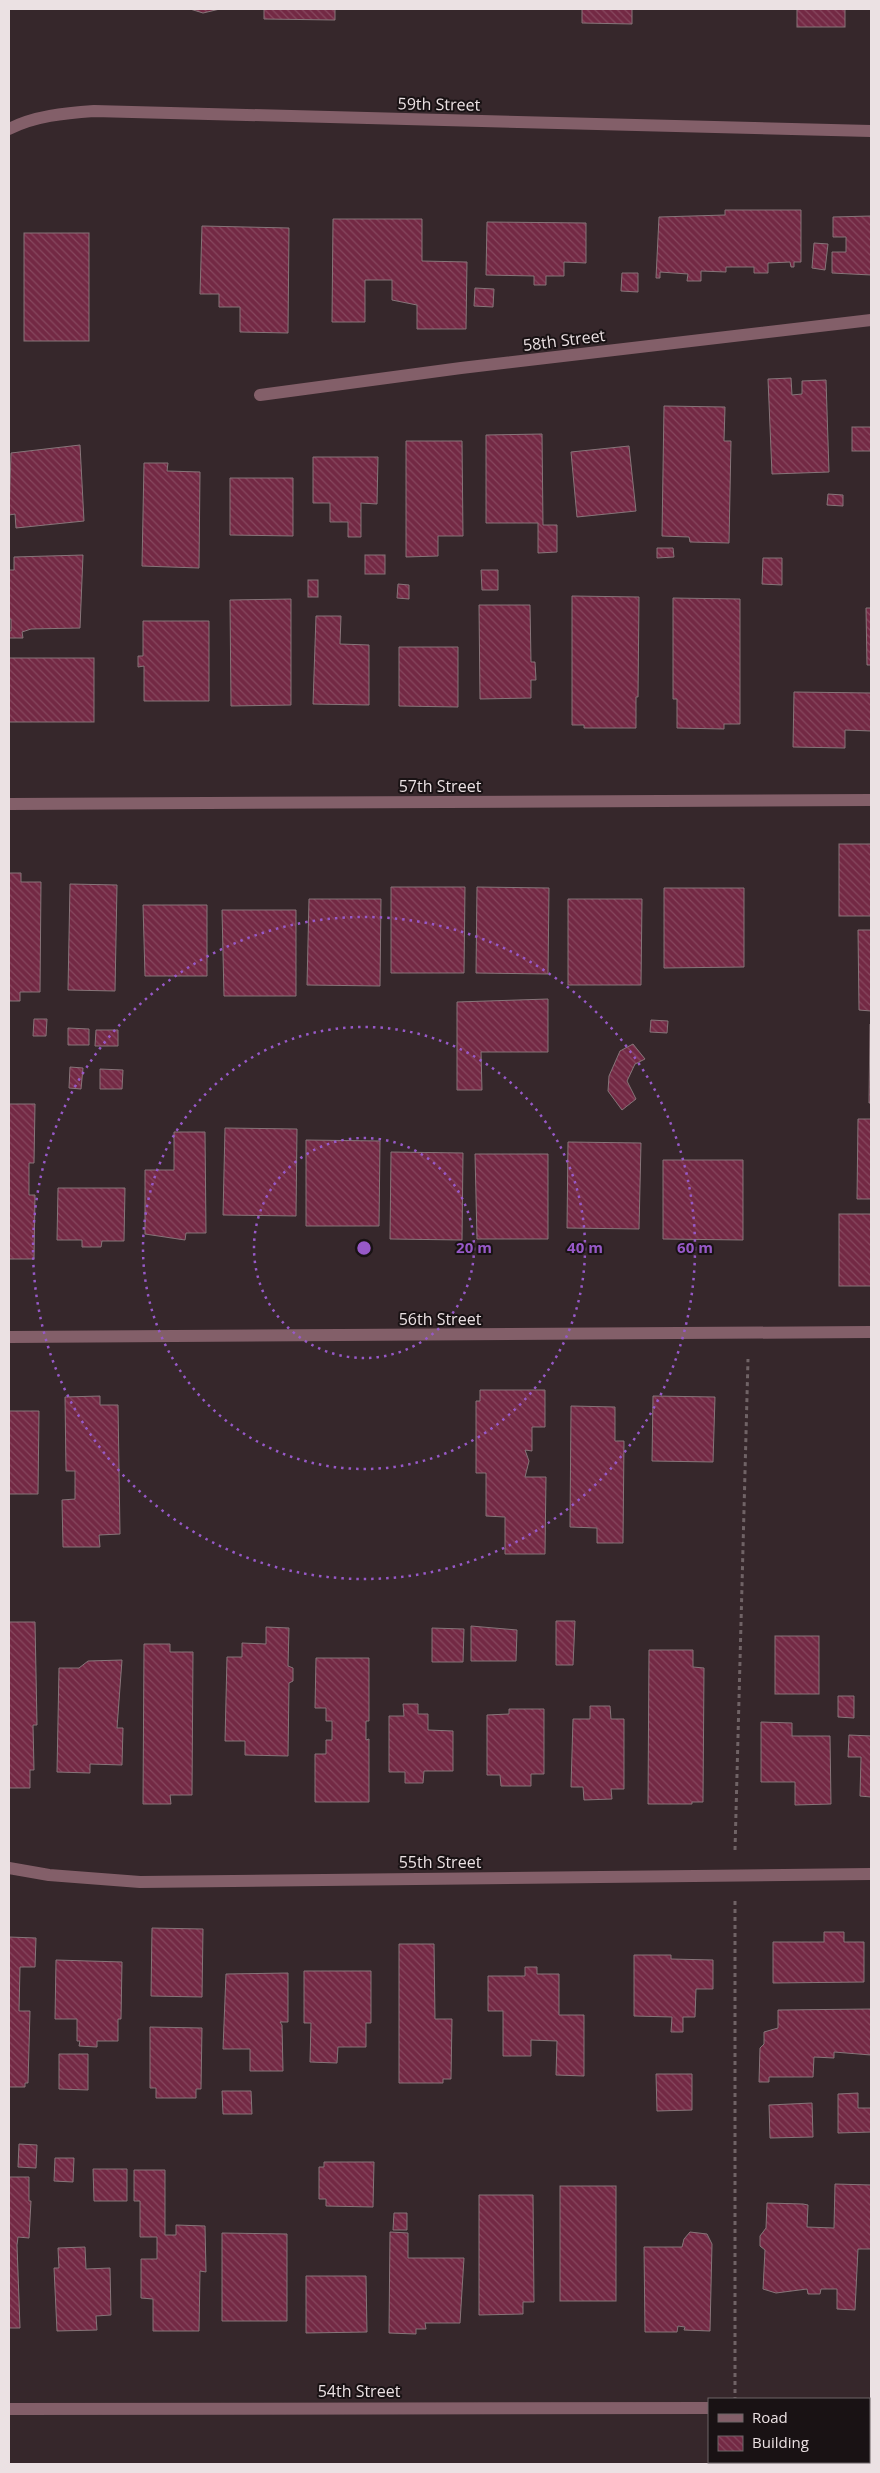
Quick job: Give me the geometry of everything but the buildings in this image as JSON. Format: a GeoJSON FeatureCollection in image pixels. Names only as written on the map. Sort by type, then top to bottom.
{"type":"FeatureCollection","features":[{"type":"Feature","properties":{"kind":"street","name":"59th Street"},"geometry":{"type":"LineString","coordinates":[[9,129],[21,123],[66,113],[94,111],[871,131]]}},
{"type":"Feature","properties":{"kind":"street","name":"58th Street"},"geometry":{"type":"LineString","coordinates":[[260,395],[461,368],[871,320]]}},
{"type":"Feature","properties":{"kind":"street","name":"57th Street"},"geometry":{"type":"LineString","coordinates":[[9,804],[871,800]]}},
{"type":"Feature","properties":{"kind":"street","name":"56th Street"},"geometry":{"type":"LineString","coordinates":[[9,1337],[871,1332]]}},
{"type":"Feature","properties":{"kind":"street","name":"55th Street"},"geometry":{"type":"LineString","coordinates":[[9,1868],[49,1875],[140,1882],[871,1874]]}},
{"type":"Feature","properties":{"kind":"street","name":"54th Street"},"geometry":{"type":"LineString","coordinates":[[9,2409],[708,2408]]}}]}
